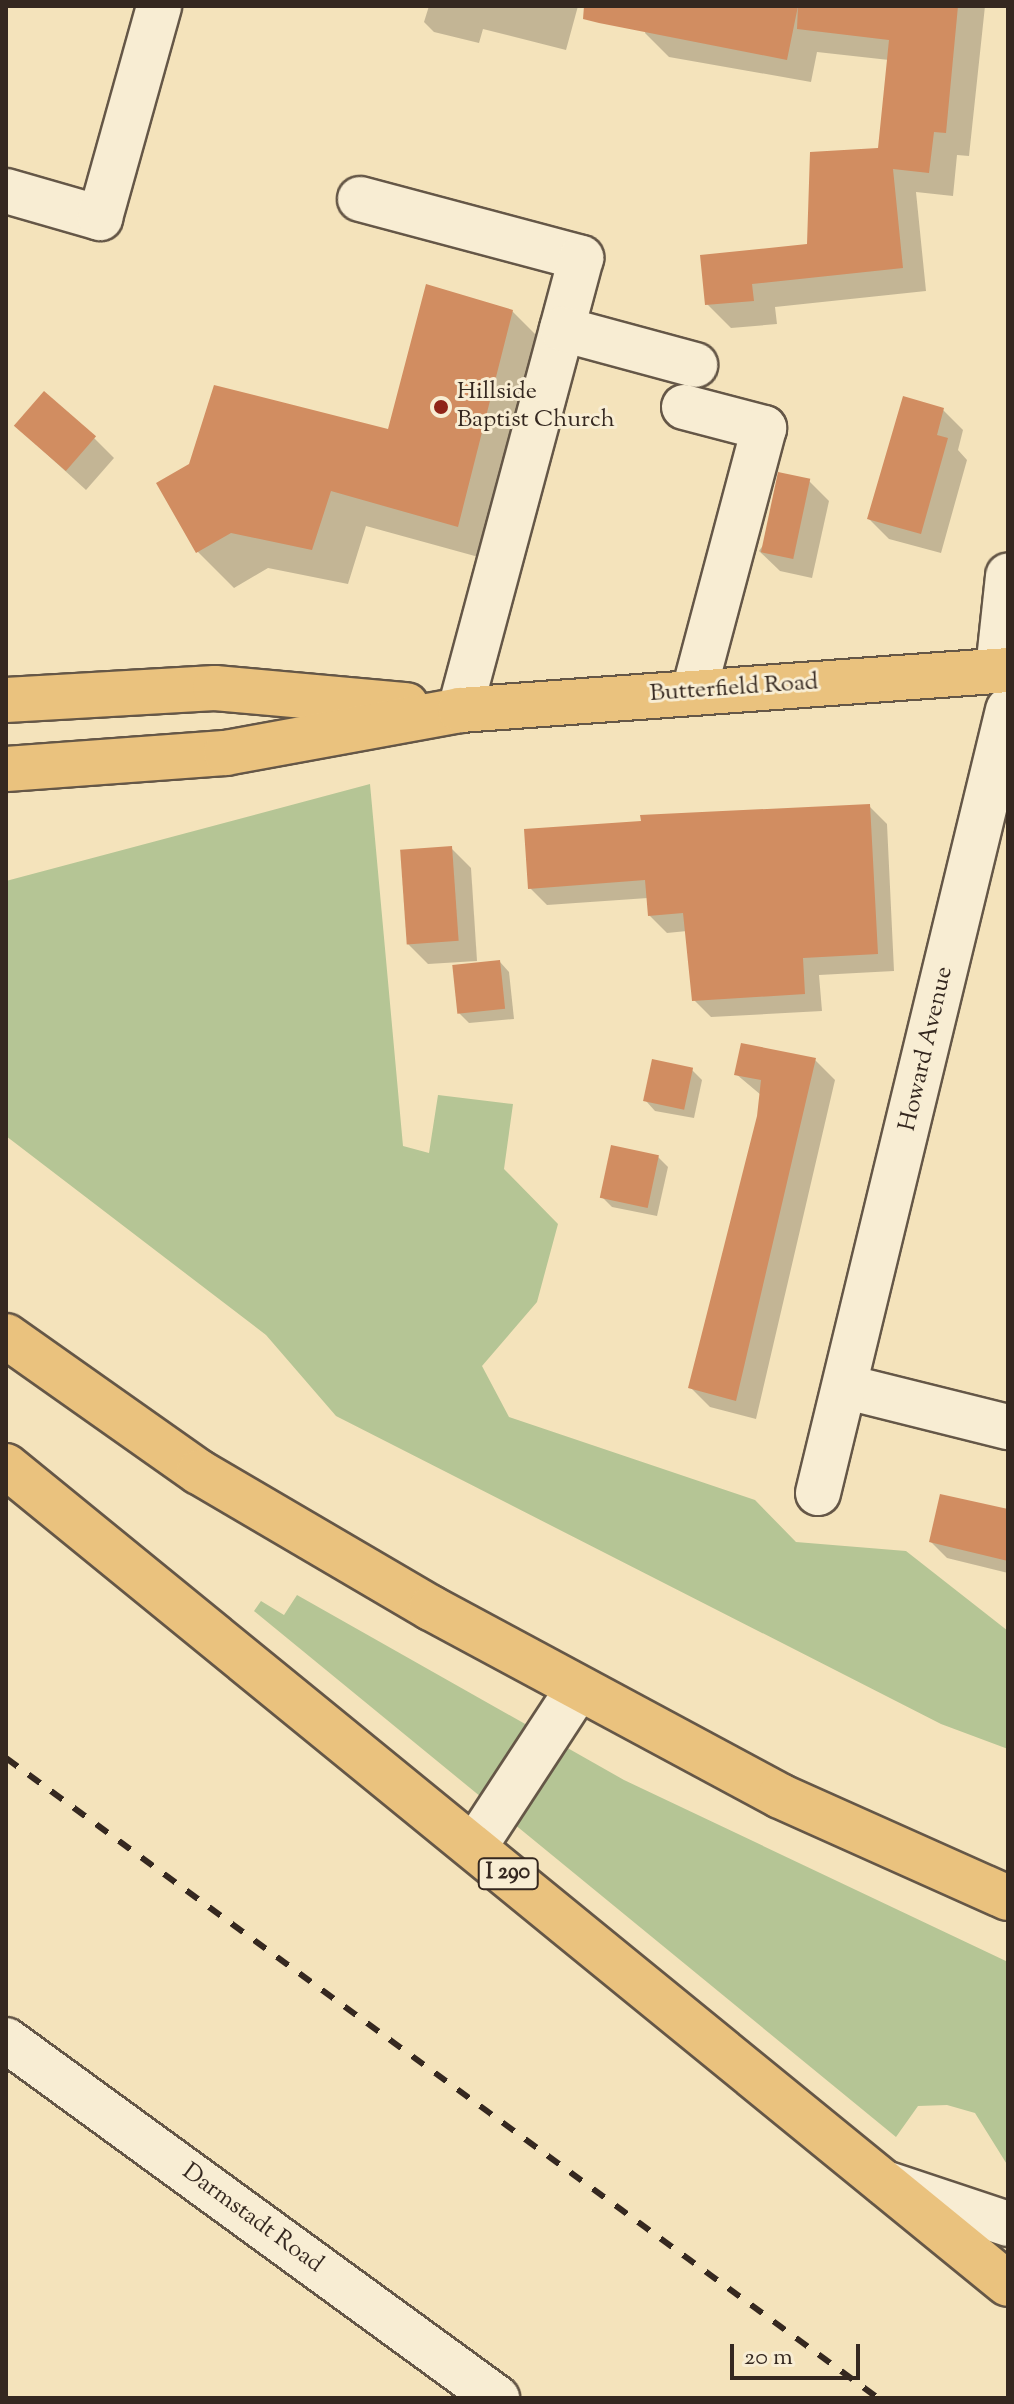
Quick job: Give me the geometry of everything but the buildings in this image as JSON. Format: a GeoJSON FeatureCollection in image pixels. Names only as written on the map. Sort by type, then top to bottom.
{"type":"FeatureCollection","features":[{"type":"Feature","properties":{"kind":"main road","name":"Butterfield Road"},"geometry":{"type":"LineString","coordinates":[[6,769],[226,753],[460,710],[694,692],[1005,683]]}},
{"type":"Feature","properties":{"kind":"main road","name":"Butterfield Road"},"geometry":{"type":"LineString","coordinates":[[6,700],[215,688],[460,710]]}},
{"type":"Feature","properties":{"kind":"main road"},"geometry":{"type":"LineString","coordinates":[[6,1336],[199,1472],[577,1690],[780,1796],[1008,1898]]}},
{"type":"Feature","properties":{"kind":"main road","name":"I 290"},"geometry":{"type":"LineString","coordinates":[[6,1466],[1008,2284]]}},
{"type":"Feature","properties":{"kind":"street"},"geometry":{"type":"LineString","coordinates":[[6,191],[100,218],[159,6]]}},
{"type":"Feature","properties":{"kind":"street"},"geometry":{"type":"LineString","coordinates":[[360,199],[581,258],[460,710]]}},
{"type":"Feature","properties":{"kind":"street"},"geometry":{"type":"LineString","coordinates":[[562,329],[695,365]]}},
{"type":"Feature","properties":{"kind":"street"},"geometry":{"type":"LineString","coordinates":[[684,407],[764,428],[694,692]]}},
{"type":"Feature","properties":{"kind":"street","name":"Howard Avenue"},"geometry":{"type":"LineString","coordinates":[[818,1493],[847,1387],[1005,683],[1008,576]]}},
{"type":"Feature","properties":{"kind":"street"},"geometry":{"type":"LineString","coordinates":[[847,1387],[1008,1427]]}},
{"type":"Feature","properties":{"kind":"street"},"geometry":{"type":"LineString","coordinates":[[475,1846],[577,1690]]}},
{"type":"Feature","properties":{"kind":"street","name":"Darmstadt Road"},"geometry":{"type":"LineString","coordinates":[[6,2040],[497,2398]]}},
{"type":"Feature","properties":{"kind":"street"},"geometry":{"type":"LineString","coordinates":[[882,2182],[1008,2224]]}},
{"type":"Feature","properties":{"kind":"green space"},"geometry":{"type":"Polygon","coordinates":[[[370,784],[403,1146],[429,1153],[438,1095],[513,1104],[504,1169],[558,1224],[537,1302],[482,1366],[509,1417],[755,1500],[796,1542],[906,1551],[1008,1631],[1008,1749],[941,1724],[336,1416],[266,1335],[6,1136],[6,881],[370,784]]]}},
{"type":"Feature","properties":{"kind":"green space"},"geometry":{"type":"Polygon","coordinates":[[[297,1595],[624,1780],[1008,1962],[1008,2166],[975,2113],[947,2105],[918,2106],[896,2137],[254,1611],[261,1601],[284,1615],[297,1595]]]}},
{"type":"Feature","properties":{"kind":"railway"},"geometry":{"type":"LineString","coordinates":[[6,1758],[878,2398]]}},
{"type":"Feature","properties":{"kind":"place","name":"Hillside Baptist Church"},"geometry":{"type":"Point","coordinates":[441,407]}}]}
